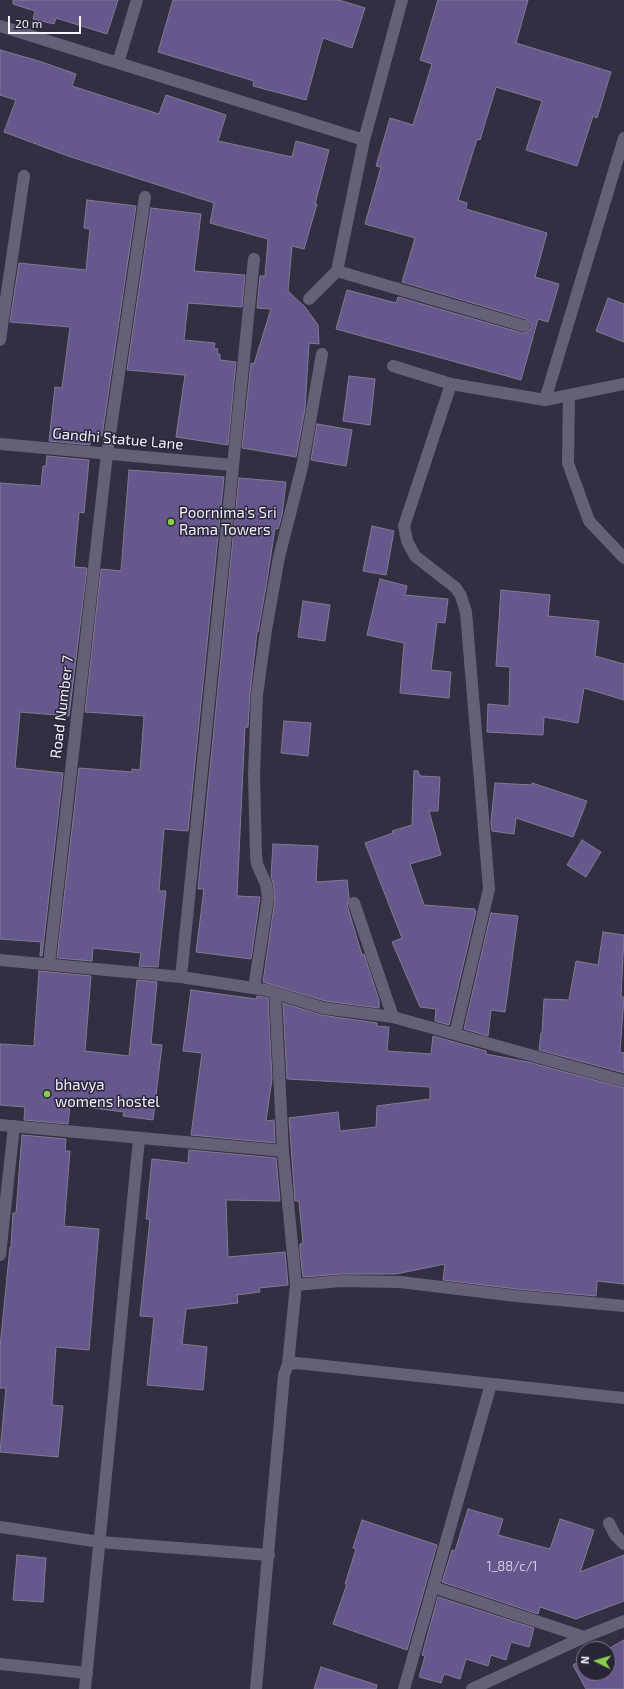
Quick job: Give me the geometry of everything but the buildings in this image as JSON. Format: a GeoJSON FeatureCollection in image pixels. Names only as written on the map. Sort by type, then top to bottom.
{"type":"FeatureCollection","features":[{"type":"Feature","properties":{"kind":"street"},"geometry":{"type":"LineString","coordinates":[[118,63],[136,0]]}},
{"type":"Feature","properties":{"kind":"street"},"geometry":{"type":"LineString","coordinates":[[309,299],[337,271],[364,140],[402,0]]}},
{"type":"Feature","properties":{"kind":"street"},"geometry":{"type":"LineString","coordinates":[[0,26],[364,140]]}},
{"type":"Feature","properties":{"kind":"street"},"geometry":{"type":"LineString","coordinates":[[545,400],[624,138]]}},
{"type":"Feature","properties":{"kind":"street"},"geometry":{"type":"LineString","coordinates":[[0,340],[24,176]]}},
{"type":"Feature","properties":{"kind":"street","name":"Road Number 7"},"geometry":{"type":"LineString","coordinates":[[49,964],[107,454],[145,197]]}},
{"type":"Feature","properties":{"kind":"street"},"geometry":{"type":"LineString","coordinates":[[180,977],[254,259]]}},
{"type":"Feature","properties":{"kind":"street"},"geometry":{"type":"LineString","coordinates":[[337,271],[524,326]]}},
{"type":"Feature","properties":{"kind":"street"},"geometry":{"type":"LineString","coordinates":[[254,988],[268,898],[266,884],[257,864],[256,854],[254,775],[258,695],[266,630],[279,557],[302,467],[322,354]]}},
{"type":"Feature","properties":{"kind":"street"},"geometry":{"type":"LineString","coordinates":[[393,366],[451,384],[545,400],[624,384]]}},
{"type":"Feature","properties":{"kind":"street"},"geometry":{"type":"LineString","coordinates":[[451,384],[404,526],[406,541],[415,556],[456,588],[461,596],[466,612],[489,889],[455,1034]]}},
{"type":"Feature","properties":{"kind":"street"},"geometry":{"type":"LineString","coordinates":[[569,395],[568,463],[589,521],[624,558]]}},
{"type":"Feature","properties":{"kind":"street","name":"Gandhi Statue Lane"},"geometry":{"type":"LineString","coordinates":[[0,444],[233,465]]}},
{"type":"Feature","properties":{"kind":"street"},"geometry":{"type":"LineString","coordinates":[[354,903],[393,1017]]}},
{"type":"Feature","properties":{"kind":"street"},"geometry":{"type":"LineString","coordinates":[[0,960],[180,977],[275,992],[323,1008],[393,1017],[624,1081]]}},
{"type":"Feature","properties":{"kind":"street"},"geometry":{"type":"LineString","coordinates":[[256,1689],[284,1375],[288,1364],[296,1285],[283,1151],[275,992]]}},
{"type":"Feature","properties":{"kind":"street"},"geometry":{"type":"LineString","coordinates":[[0,1125],[139,1139],[283,1151]]}},
{"type":"Feature","properties":{"kind":"street"},"geometry":{"type":"LineString","coordinates":[[0,1255],[14,1126]]}},
{"type":"Feature","properties":{"kind":"street"},"geometry":{"type":"LineString","coordinates":[[85,1689],[139,1139]]}},
{"type":"Feature","properties":{"kind":"street"},"geometry":{"type":"LineString","coordinates":[[296,1285],[340,1281],[400,1282],[516,1296],[624,1306]]}},
{"type":"Feature","properties":{"kind":"street"},"geometry":{"type":"LineString","coordinates":[[288,1364],[297,1363],[624,1398]]}},
{"type":"Feature","properties":{"kind":"street"},"geometry":{"type":"LineString","coordinates":[[404,1689],[491,1384]]}},
{"type":"Feature","properties":{"kind":"street"},"geometry":{"type":"LineString","coordinates":[[609,1523],[615,1535],[624,1544]]}},
{"type":"Feature","properties":{"kind":"street"},"geometry":{"type":"LineString","coordinates":[[0,1527],[100,1542],[269,1555]]}},
{"type":"Feature","properties":{"kind":"street"},"geometry":{"type":"LineString","coordinates":[[433,1587],[584,1637]]}},
{"type":"Feature","properties":{"kind":"street"},"geometry":{"type":"LineString","coordinates":[[472,1689],[584,1637],[624,1621]]}},
{"type":"Feature","properties":{"kind":"street"},"geometry":{"type":"LineString","coordinates":[[0,1664],[87,1673]]}},
{"type":"Feature","properties":{"kind":"place","name":"Poornima's Sri Rama Towers"},"geometry":{"type":"Point","coordinates":[171,522]}},
{"type":"Feature","properties":{"kind":"place","name":"bhavya womens hostel"},"geometry":{"type":"Point","coordinates":[47,1094]}}]}
